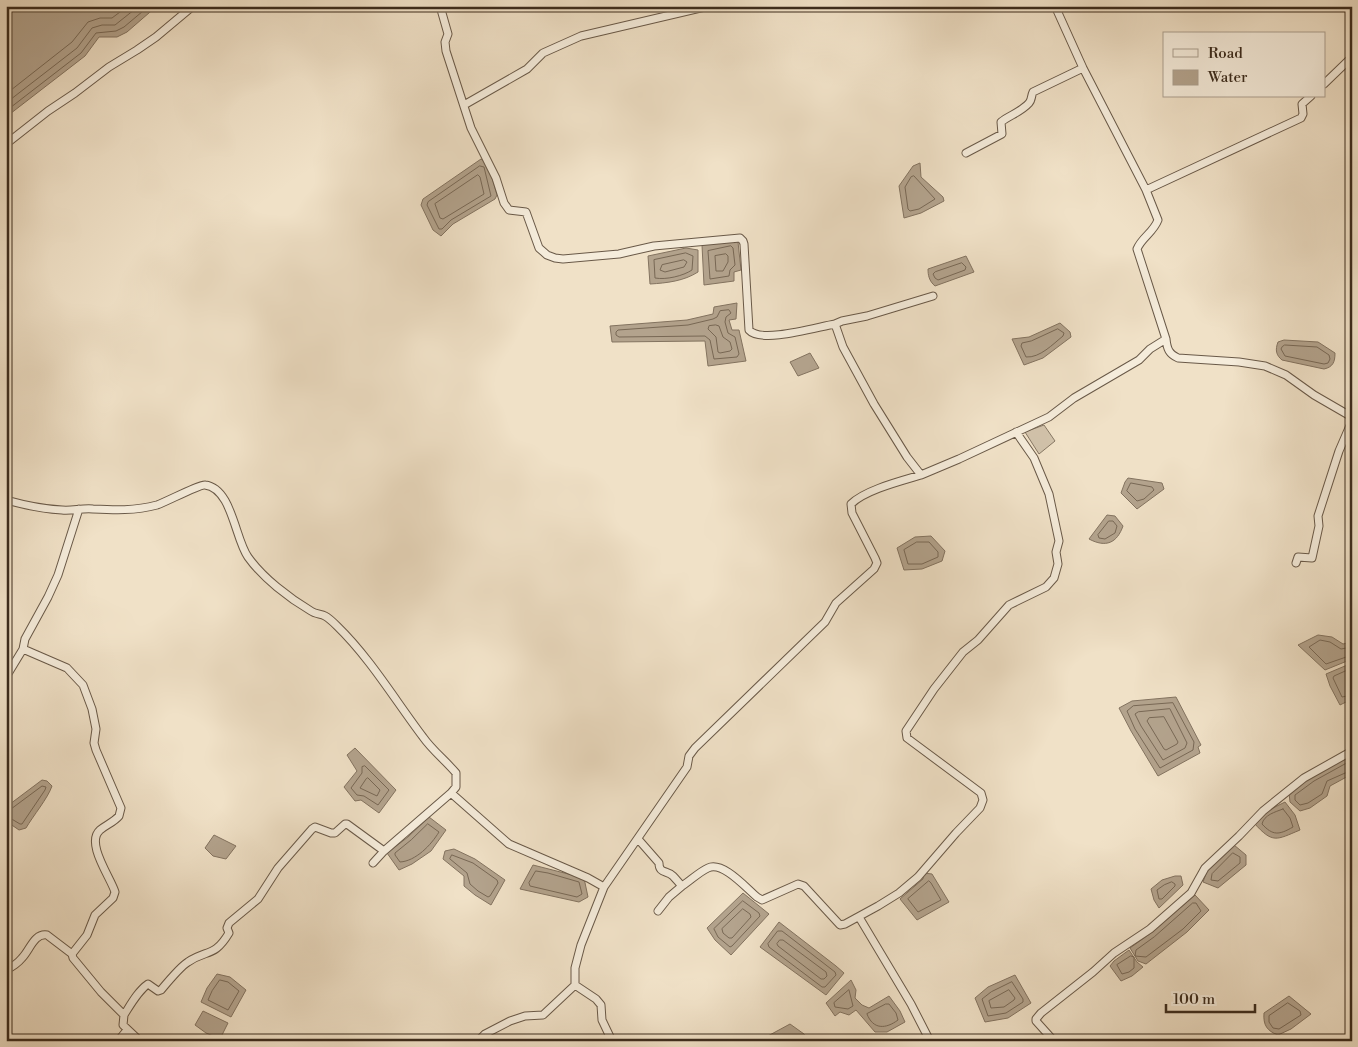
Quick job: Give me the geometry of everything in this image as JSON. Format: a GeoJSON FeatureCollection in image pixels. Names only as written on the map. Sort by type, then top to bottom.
{"type":"FeatureCollection","features":[{"type":"Feature","properties":{"kind":"street"},"geometry":{"type":"LineString","coordinates":[[6,144],[109,67],[156,36],[193,6]]}},
{"type":"Feature","properties":{"kind":"street"},"geometry":{"type":"LineString","coordinates":[[440,6],[448,34],[446,51],[471,128],[496,178],[504,203],[509,210],[526,212],[536,242],[542,252],[547,255],[563,259],[619,254],[654,246],[740,238],[744,244],[749,330],[752,335],[759,336],[787,334],[835,324],[933,296]]}},
{"type":"Feature","properties":{"kind":"street"},"geometry":{"type":"LineString","coordinates":[[464,105],[527,69],[544,53],[581,36],[710,6]]}},
{"type":"Feature","properties":{"kind":"street"},"geometry":{"type":"LineString","coordinates":[[1055,6],[1083,68],[1146,190],[1158,220],[1154,230],[1140,242],[1137,249],[1166,339],[1167,350],[1178,358],[1265,366],[1286,375],[1314,395],[1352,417]]}},
{"type":"Feature","properties":{"kind":"street"},"geometry":{"type":"LineString","coordinates":[[1326,82],[1352,57]]}},
{"type":"Feature","properties":{"kind":"street"},"geometry":{"type":"LineString","coordinates":[[966,154],[1002,134],[1001,122],[1008,116],[1023,109],[1031,101],[1034,92],[1083,68]]}},
{"type":"Feature","properties":{"kind":"street"},"geometry":{"type":"LineString","coordinates":[[1146,190],[1301,118],[1303,114],[1302,104],[1309,98]]}},
{"type":"Feature","properties":{"kind":"street"},"geometry":{"type":"LineString","coordinates":[[835,324],[843,347],[874,404],[907,457],[921,475]]}},
{"type":"Feature","properties":{"kind":"street"},"geometry":{"type":"LineString","coordinates":[[575,985],[574,968],[581,944],[604,887],[687,767],[689,756],[825,622],[836,603],[874,569],[876,564],[875,558],[852,513],[851,504],[856,499],[891,484],[921,475],[1050,418],[1074,398],[1139,360],[1166,339]]}},
{"type":"Feature","properties":{"kind":"street"},"geometry":{"type":"LineString","coordinates":[[1296,563],[1298,557],[1312,558],[1319,526],[1318,516],[1339,451],[1352,422]]}},
{"type":"Feature","properties":{"kind":"street"},"geometry":{"type":"LineString","coordinates":[[658,910],[682,886],[707,868],[714,866],[724,870],[762,900],[798,884],[804,886],[840,925],[844,924],[899,893],[918,877],[980,808],[983,800],[981,793],[907,738],[906,731],[934,689],[963,652],[978,640],[1009,606],[1046,587],[1054,578],[1058,564],[1056,552],[1059,541],[1049,494],[1034,458],[1016,432]]}},
{"type":"Feature","properties":{"kind":"street"},"geometry":{"type":"LineString","coordinates":[[6,500],[24,505],[64,510],[111,511],[157,505],[205,484],[218,491],[228,506],[238,537],[247,556],[276,587],[313,613],[326,616],[350,642],[387,688],[424,739],[456,773],[456,787],[451,793],[384,851],[373,863]]}},
{"type":"Feature","properties":{"kind":"street"},"geometry":{"type":"LineString","coordinates":[[6,677],[23,649],[26,639],[58,575],[79,510]]}},
{"type":"Feature","properties":{"kind":"street"},"geometry":{"type":"LineString","coordinates":[[23,649],[67,668],[83,685],[92,709],[96,729],[94,743],[96,750],[121,808],[119,816],[98,831],[96,838],[98,857],[115,892],[113,898],[95,914],[87,934],[72,954]]}},
{"type":"Feature","properties":{"kind":"street"},"geometry":{"type":"LineString","coordinates":[[1054,1041],[1036,1021],[1041,1013],[1114,953],[1150,929],[1191,893],[1204,868],[1263,810],[1304,778],[1352,751]]}},
{"type":"Feature","properties":{"kind":"street"},"geometry":{"type":"LineString","coordinates":[[451,793],[509,844],[588,878],[604,887]]}},
{"type":"Feature","properties":{"kind":"street"},"geometry":{"type":"LineString","coordinates":[[140,1041],[123,1025],[124,1015],[142,989],[148,984],[158,991],[161,990],[187,962],[215,951],[229,933],[227,928],[229,923],[258,899],[278,868],[312,829],[315,827],[335,833],[347,824],[384,851]]}},
{"type":"Feature","properties":{"kind":"street"},"geometry":{"type":"LineString","coordinates":[[638,839],[659,863],[659,868],[672,874],[682,886]]}},
{"type":"Feature","properties":{"kind":"street"},"geometry":{"type":"LineString","coordinates":[[859,916],[911,1004],[930,1041]]}},
{"type":"Feature","properties":{"kind":"street"},"geometry":{"type":"LineString","coordinates":[[6,970],[22,958],[36,938],[47,934],[72,954],[76,964],[124,1015]]}},
{"type":"Feature","properties":{"kind":"street"},"geometry":{"type":"LineString","coordinates":[[478,1041],[485,1034],[510,1021],[526,1016],[543,1014],[575,985]]}},
{"type":"Feature","properties":{"kind":"street"},"geometry":{"type":"LineString","coordinates":[[575,985],[596,999],[601,1005],[602,1020],[612,1041]]}},
{"type":"Feature","properties":{"kind":"street"},"geometry":{"type":"LineString","coordinates":[[118,1041],[127,1030]]}},
{"type":"Feature","properties":{"kind":"shaded area"},"geometry":{"type":"Polygon","coordinates":[[[1044,425],[1055,441],[1039,454],[1025,432],[1044,425]]]}},
{"type":"Feature","properties":{"kind":"water"},"geometry":{"type":"Polygon","coordinates":[[[6,6],[157,6],[127,32],[117,37],[99,37],[85,56],[6,117],[6,6]]]}},
{"type":"Feature","properties":{"kind":"water"},"geometry":{"type":"Polygon","coordinates":[[[481,159],[488,164],[497,195],[495,199],[453,224],[441,236],[433,230],[421,205],[423,199],[481,159]]]}},
{"type":"Feature","properties":{"kind":"water"},"geometry":{"type":"Polygon","coordinates":[[[920,163],[921,177],[943,197],[944,201],[921,213],[904,218],[899,186],[913,166],[920,163]]]}},
{"type":"Feature","properties":{"kind":"water"},"geometry":{"type":"Polygon","coordinates":[[[738,242],[741,270],[734,272],[734,281],[704,285],[702,245],[738,242]]]}},
{"type":"Feature","properties":{"kind":"water"},"geometry":{"type":"Polygon","coordinates":[[[686,248],[698,250],[698,272],[687,278],[675,281],[650,284],[648,256],[686,248]]]}},
{"type":"Feature","properties":{"kind":"water"},"geometry":{"type":"Polygon","coordinates":[[[966,256],[974,272],[935,286],[933,284],[929,278],[928,269],[966,256]]]}},
{"type":"Feature","properties":{"kind":"water"},"geometry":{"type":"Polygon","coordinates":[[[737,303],[736,319],[729,320],[732,330],[739,330],[746,361],[708,366],[705,341],[612,342],[610,326],[687,320],[713,314],[714,307],[737,303]]]}},
{"type":"Feature","properties":{"kind":"water"},"geometry":{"type":"Polygon","coordinates":[[[1060,323],[1070,332],[1071,337],[1043,358],[1024,365],[1012,339],[1029,337],[1060,323]]]}},
{"type":"Feature","properties":{"kind":"water"},"geometry":{"type":"Polygon","coordinates":[[[1284,340],[1318,342],[1335,353],[1334,361],[1330,367],[1324,369],[1282,360],[1277,354],[1277,347],[1278,342],[1284,340]]]}},
{"type":"Feature","properties":{"kind":"water"},"geometry":{"type":"Polygon","coordinates":[[[810,353],[819,368],[798,376],[790,362],[810,353]]]}},
{"type":"Feature","properties":{"kind":"water"},"geometry":{"type":"Polygon","coordinates":[[[1128,478],[1162,483],[1164,489],[1137,509],[1121,493],[1128,478]]]}},
{"type":"Feature","properties":{"kind":"water"},"geometry":{"type":"Polygon","coordinates":[[[1107,515],[1115,516],[1123,526],[1118,536],[1106,543],[1095,542],[1089,539],[1107,515]]]}},
{"type":"Feature","properties":{"kind":"water"},"geometry":{"type":"Polygon","coordinates":[[[931,536],[945,551],[942,561],[922,569],[904,570],[897,548],[915,537],[931,536]]]}},
{"type":"Feature","properties":{"kind":"water"},"geometry":{"type":"Polygon","coordinates":[[[1318,635],[1332,637],[1343,644],[1352,642],[1352,659],[1325,670],[1298,645],[1318,635]]]}},
{"type":"Feature","properties":{"kind":"water"},"geometry":{"type":"Polygon","coordinates":[[[1352,663],[1352,699],[1340,705],[1326,674],[1352,663]]]}},
{"type":"Feature","properties":{"kind":"water"},"geometry":{"type":"Polygon","coordinates":[[[1176,697],[1201,745],[1198,747],[1200,753],[1158,776],[1119,708],[1132,701],[1176,697]]]}},
{"type":"Feature","properties":{"kind":"water"},"geometry":{"type":"Polygon","coordinates":[[[355,748],[396,790],[379,813],[361,800],[355,801],[344,787],[357,771],[347,755],[355,748]]]}},
{"type":"Feature","properties":{"kind":"water"},"geometry":{"type":"Polygon","coordinates":[[[1352,755],[1352,774],[1330,786],[1327,796],[1310,808],[1300,811],[1290,802],[1289,793],[1311,777],[1352,755]]]}},
{"type":"Feature","properties":{"kind":"water"},"geometry":{"type":"Polygon","coordinates":[[[42,780],[47,781],[52,786],[50,791],[26,828],[19,830],[6,821],[6,807],[42,780]]]}},
{"type":"Feature","properties":{"kind":"water"},"geometry":{"type":"Polygon","coordinates":[[[1285,802],[1295,815],[1300,830],[1280,838],[1271,837],[1260,830],[1254,823],[1263,813],[1285,802]]]}},
{"type":"Feature","properties":{"kind":"water"},"geometry":{"type":"Polygon","coordinates":[[[429,817],[446,830],[431,851],[399,870],[387,853],[408,837],[429,817]]]}},
{"type":"Feature","properties":{"kind":"water"},"geometry":{"type":"Polygon","coordinates":[[[214,835],[236,846],[226,859],[213,856],[205,848],[214,835]]]}},
{"type":"Feature","properties":{"kind":"water"},"geometry":{"type":"Polygon","coordinates":[[[1234,845],[1246,855],[1246,865],[1218,888],[1203,882],[1207,871],[1234,845]]]}},
{"type":"Feature","properties":{"kind":"water"},"geometry":{"type":"Polygon","coordinates":[[[454,849],[475,859],[505,880],[491,905],[464,886],[464,876],[443,859],[445,851],[454,849]]]}},
{"type":"Feature","properties":{"kind":"water"},"geometry":{"type":"Polygon","coordinates":[[[533,865],[584,878],[588,897],[579,902],[520,889],[533,865]]]}},
{"type":"Feature","properties":{"kind":"water"},"geometry":{"type":"Polygon","coordinates":[[[924,873],[932,874],[949,902],[917,920],[900,899],[923,879],[924,873]]]}},
{"type":"Feature","properties":{"kind":"water"},"geometry":{"type":"Polygon","coordinates":[[[1181,876],[1183,885],[1159,908],[1154,900],[1151,889],[1162,880],[1181,876]]]}},
{"type":"Feature","properties":{"kind":"water"},"geometry":{"type":"Polygon","coordinates":[[[743,893],[769,914],[731,955],[715,940],[707,928],[743,893]]]}},
{"type":"Feature","properties":{"kind":"water"},"geometry":{"type":"Polygon","coordinates":[[[1195,895],[1209,910],[1187,932],[1146,964],[1138,961],[1130,948],[1151,933],[1195,895]]]}},
{"type":"Feature","properties":{"kind":"water"},"geometry":{"type":"Polygon","coordinates":[[[779,922],[844,973],[826,995],[760,947],[779,922]]]}},
{"type":"Feature","properties":{"kind":"water"},"geometry":{"type":"Polygon","coordinates":[[[1129,950],[1143,967],[1132,976],[1121,981],[1110,966],[1129,950]]]}},
{"type":"Feature","properties":{"kind":"water"},"geometry":{"type":"Polygon","coordinates":[[[217,974],[230,977],[246,990],[231,1017],[201,1002],[207,988],[217,974]]]}},
{"type":"Feature","properties":{"kind":"water"},"geometry":{"type":"Polygon","coordinates":[[[1015,975],[1031,1003],[1008,1018],[985,1022],[975,998],[988,987],[1015,975]]]}},
{"type":"Feature","properties":{"kind":"water"},"geometry":{"type":"Polygon","coordinates":[[[851,980],[856,990],[855,998],[862,1005],[869,1008],[889,996],[900,1011],[905,1022],[887,1032],[875,1032],[856,1010],[849,1015],[840,1012],[835,1016],[826,1003],[851,980]]]}},
{"type":"Feature","properties":{"kind":"water"},"geometry":{"type":"Polygon","coordinates":[[[1289,996],[1311,1014],[1291,1029],[1278,1035],[1266,1027],[1264,1013],[1289,996]]]}},
{"type":"Feature","properties":{"kind":"water"},"geometry":{"type":"Polygon","coordinates":[[[203,1011],[228,1023],[220,1039],[206,1033],[195,1025],[203,1011]]]}},
{"type":"Feature","properties":{"kind":"water"},"geometry":{"type":"Polygon","coordinates":[[[790,1024],[804,1034],[809,1041],[768,1041],[766,1037],[790,1024]]]}}]}
